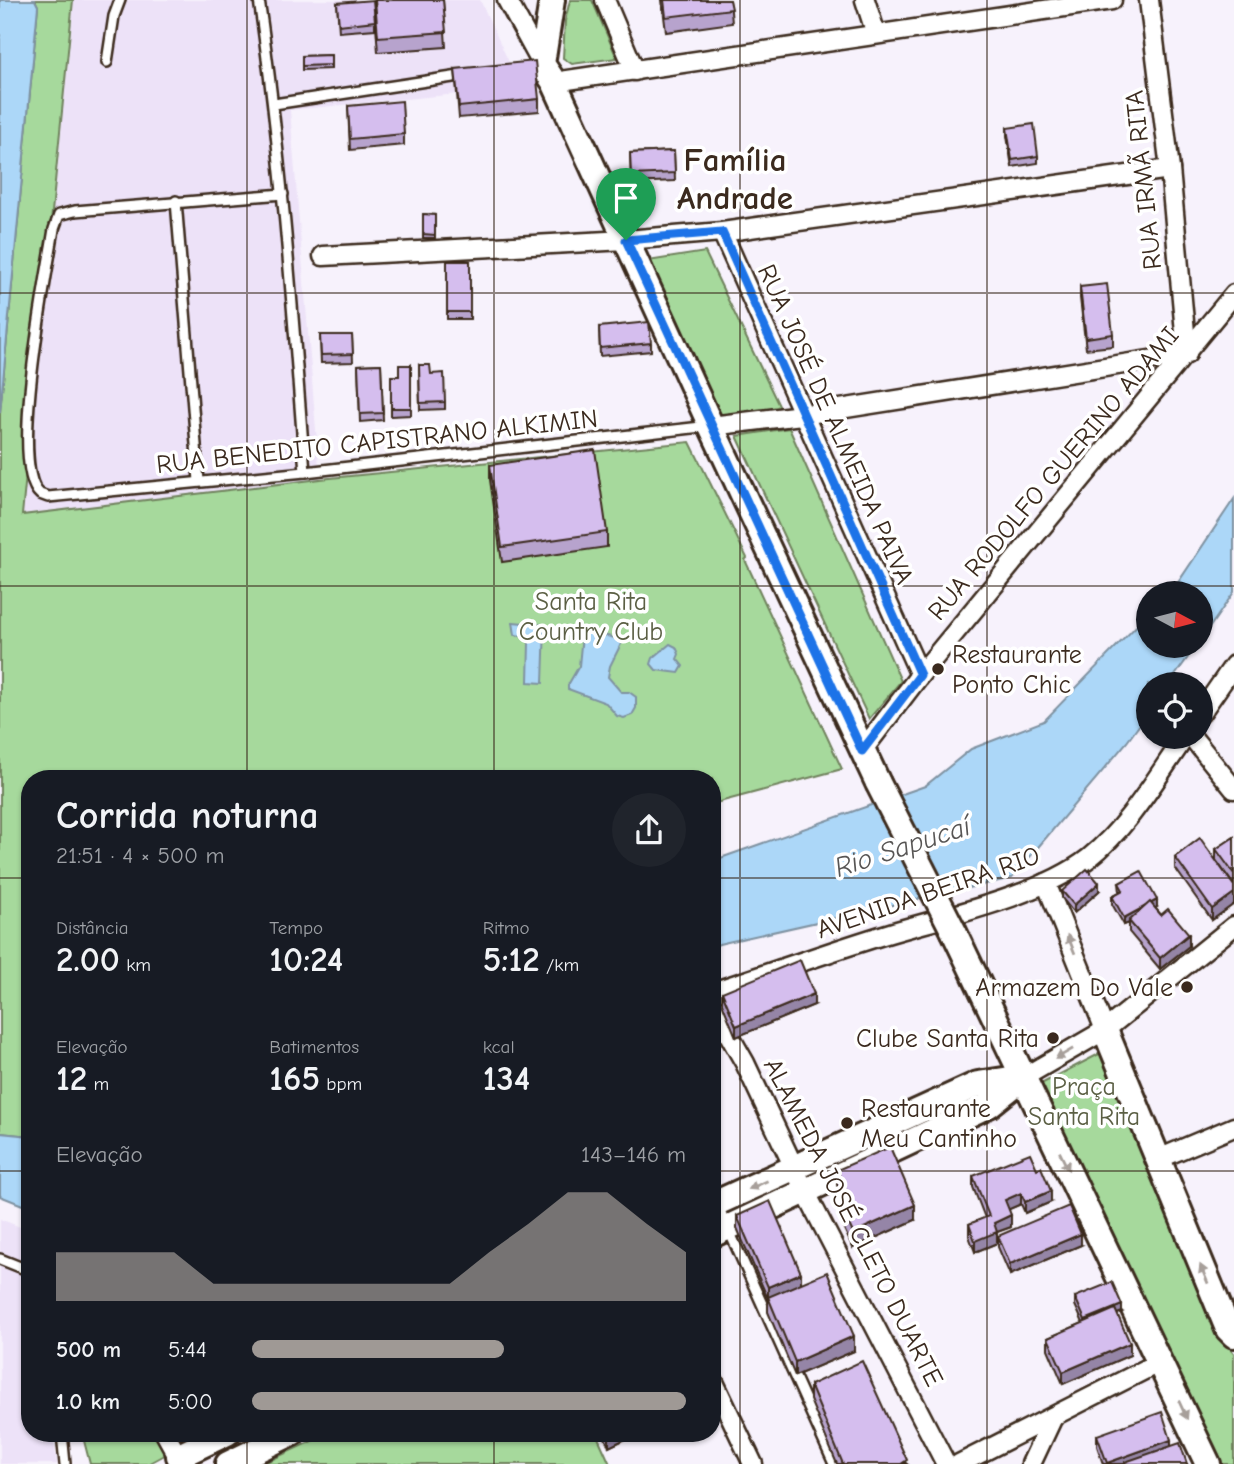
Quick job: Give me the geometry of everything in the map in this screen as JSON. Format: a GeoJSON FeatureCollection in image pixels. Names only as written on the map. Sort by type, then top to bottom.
{"type":"FeatureCollection","features":[{"type":"Feature","properties":{"kind":"main road"},"geometry":{"type":"LineString","coordinates":[[552,0],[544,37],[541,71],[626,240],[862,751],[954,932],[1208,1464]]}},
{"type":"Feature","properties":{"kind":"main road"},"geometry":{"type":"LineString","coordinates":[[1105,1030],[1157,1160],[1232,1330]]}},
{"type":"Feature","properties":{"kind":"main road"},"geometry":{"type":"LineString","coordinates":[[721,1202],[800,1180],[989,1105],[1024,1077]]}},
{"type":"Feature","properties":{"kind":"main road"},"geometry":{"type":"LineString","coordinates":[[721,1230],[800,1180]]}},
{"type":"Feature","properties":{"kind":"main road"},"geometry":{"type":"LineString","coordinates":[[177,1460],[211,1442]]}},
{"type":"Feature","properties":{"kind":"main road"},"geometry":{"type":"LineString","coordinates":[[228,1464],[273,1442]]}},
{"type":"Feature","properties":{"kind":"street"},"geometry":{"type":"LineString","coordinates":[[507,0],[541,71],[635,71],[1112,0]]}},
{"type":"Feature","properties":{"kind":"street"},"geometry":{"type":"LineString","coordinates":[[605,0],[635,71]]}},
{"type":"Feature","properties":{"kind":"street"},"geometry":{"type":"LineString","coordinates":[[865,0],[876,34]]}},
{"type":"Feature","properties":{"kind":"street","name":"RUA IRMÃ RITA"},"geometry":{"type":"LineString","coordinates":[[1149,0],[1170,169],[1187,354]]}},
{"type":"Feature","properties":{"kind":"street"},"geometry":{"type":"LineString","coordinates":[[323,256],[626,240],[722,232],[1170,169]]}},
{"type":"Feature","properties":{"kind":"street","name":"RUA JOSÉ DE ALMEIDA PAIVA"},"geometry":{"type":"LineString","coordinates":[[722,232],[920,675]]}},
{"type":"Feature","properties":{"kind":"street","name":"RUA RODOLFO GUERINO ADAMI"},"geometry":{"type":"LineString","coordinates":[[862,751],[920,675],[1234,295]]}},
{"type":"Feature","properties":{"kind":"street"},"geometry":{"type":"LineString","coordinates":[[711,426],[802,415],[1187,354]]}},
{"type":"Feature","properties":{"kind":"street"},"geometry":{"type":"LineString","coordinates":[[1213,695],[1234,665]]}},
{"type":"Feature","properties":{"kind":"street","name":"AVENIDA BEIRA RIO"},"geometry":{"type":"LineString","coordinates":[[721,989],[1046,883],[1088,859],[1120,830],[1177,749]]}},
{"type":"Feature","properties":{"kind":"street"},"geometry":{"type":"LineString","coordinates":[[1202,749],[1234,789]]}},
{"type":"Feature","properties":{"kind":"street"},"geometry":{"type":"LineString","coordinates":[[1046,883],[1105,1030]]}},
{"type":"Feature","properties":{"kind":"street"},"geometry":{"type":"LineString","coordinates":[[1024,1077],[1105,1030],[1234,926]]}},
{"type":"Feature","properties":{"kind":"street","name":"ALAMEDA JOSÉ CLETO DUARTE"},"geometry":{"type":"LineString","coordinates":[[721,1020],[946,1464]]}},
{"type":"Feature","properties":{"kind":"street"},"geometry":{"type":"LineString","coordinates":[[1157,1160],[1234,1127]]}},
{"type":"Feature","properties":{"kind":"street"},"geometry":{"type":"LineString","coordinates":[[959,1464],[1160,1362]]}},
{"type":"Feature","properties":{"kind":"street"},"geometry":{"type":"LineString","coordinates":[[721,1397],[753,1464]]}},
{"type":"Feature","properties":{"kind":"street"},"geometry":{"type":"LineString","coordinates":[[1031,1464],[1053,1418]]}},
{"type":"Feature","properties":{"kind":"street"},"geometry":{"type":"LineString","coordinates":[[169,1442],[177,1460]]}},
{"type":"Feature","properties":{"kind":"lane"},"geometry":{"type":"LineString","coordinates":[[107,62],[114,16],[120,0]]}},
{"type":"Feature","properties":{"kind":"lane"},"geometry":{"type":"LineString","coordinates":[[259,0],[274,104],[283,194],[305,472]]}},
{"type":"Feature","properties":{"kind":"lane"},"geometry":{"type":"LineString","coordinates":[[274,104],[475,74]]}},
{"type":"Feature","properties":{"kind":"lane"},"geometry":{"type":"LineString","coordinates":[[199,481],[176,201],[283,194]]}},
{"type":"Feature","properties":{"kind":"lane","name":"RUA BENEDITO CAPISTRANO ALKIMIN"},"geometry":{"type":"LineString","coordinates":[[176,201],[66,212],[59,215],[31,383],[27,449],[30,482],[35,490],[48,496],[305,472],[711,426]]}},
{"type":"Feature","properties":{"kind":"lane"},"geometry":{"type":"LineString","coordinates":[[721,1233],[834,1464]]}},
{"type":"Feature","properties":{"kind":"lane"},"geometry":{"type":"LineString","coordinates":[[0,1259],[21,1267]]}},
{"type":"Feature","properties":{"kind":"lane"},"geometry":{"type":"LineString","coordinates":[[63,1442],[65,1464]]}},
{"type":"Feature","properties":{"kind":"shaded area"},"geometry":{"type":"Polygon","coordinates":[[[73,0],[480,0],[521,88],[290,110],[320,479],[22,515],[73,0]]]}},
{"type":"Feature","properties":{"kind":"shaded area"},"geometry":{"type":"Polygon","coordinates":[[[0,1219],[21,1227],[21,1442],[54,1442],[57,1464],[0,1464],[0,1219]]]}},
{"type":"Feature","properties":{"kind":"green space","name":"Santa Rita Country Club"},"geometry":{"type":"Polygon","coordinates":[[[35,0],[73,0],[22,515],[320,479],[690,442],[747,558],[745,560],[842,769],[721,802],[721,770],[21,770],[21,1135],[0,1133],[0,413],[38,6],[35,0]]]}},
{"type":"Feature","properties":{"kind":"green space"},"geometry":{"type":"Polygon","coordinates":[[[570,0],[592,0],[617,58],[572,64],[563,58],[565,21],[570,0]]]}},
{"type":"Feature","properties":{"kind":"green space"},"geometry":{"type":"Polygon","coordinates":[[[705,252],[780,408],[719,416],[648,261],[705,252]]]}},
{"type":"Feature","properties":{"kind":"green space"},"geometry":{"type":"Polygon","coordinates":[[[789,428],[901,681],[869,719],[737,436],[789,428]]]}},
{"type":"Feature","properties":{"kind":"green space","name":"Praça Santa Rita"},"geometry":{"type":"Polygon","coordinates":[[[1101,1053],[1226,1343],[1234,1353],[1234,1464],[1220,1464],[1039,1085],[1101,1053]]]}},
{"type":"Feature","properties":{"kind":"green space"},"geometry":{"type":"Polygon","coordinates":[[[84,1442],[162,1442],[168,1453],[148,1464],[90,1464],[84,1442]]]}},
{"type":"Feature","properties":{"kind":"green space"},"geometry":{"type":"Polygon","coordinates":[[[310,1442],[600,1442],[610,1464],[262,1464],[310,1442]]]}},
{"type":"Feature","properties":{"kind":"water"},"geometry":{"type":"Polygon","coordinates":[[[0,0],[35,0],[38,6],[0,413],[0,0]]]}},
{"type":"Feature","properties":{"kind":"water"},"geometry":{"type":"Polygon","coordinates":[[[1234,499],[1234,592],[1213,623],[1213,581],[1179,581],[1234,499]]]}},
{"type":"Feature","properties":{"kind":"water"},"geometry":{"type":"Polygon","coordinates":[[[513,622],[545,625],[543,683],[528,682],[529,643],[527,637],[515,635],[513,622]]]}},
{"type":"Feature","properties":{"kind":"water","name":"Rio Sapucaí"},"geometry":{"type":"Polygon","coordinates":[[[1136,626],[1136,658],[1187,658],[1178,672],[1136,672],[1136,730],[1012,878],[721,944],[721,858],[925,786],[971,749],[1044,721],[1136,626]]]}},
{"type":"Feature","properties":{"kind":"water"},"geometry":{"type":"Polygon","coordinates":[[[587,631],[623,640],[610,666],[608,677],[621,692],[629,692],[636,697],[636,708],[632,715],[624,718],[617,716],[606,703],[568,689],[579,666],[582,635],[587,631]]]}},
{"type":"Feature","properties":{"kind":"water"},"geometry":{"type":"Polygon","coordinates":[[[670,644],[676,647],[679,654],[677,659],[683,666],[679,673],[656,670],[651,664],[653,658],[670,644]]]}},
{"type":"Feature","properties":{"kind":"water"},"geometry":{"type":"Polygon","coordinates":[[[0,1133],[21,1135],[21,1204],[0,1196],[0,1133]]]}},
{"type":"Feature","properties":{"kind":"building"},"geometry":{"type":"Polygon","coordinates":[[[373,0],[375,21],[339,25],[337,3],[373,0]]]}},
{"type":"Feature","properties":{"kind":"building"},"geometry":{"type":"Polygon","coordinates":[[[375,0],[443,0],[446,32],[378,37],[375,0]]]}},
{"type":"Feature","properties":{"kind":"building"},"geometry":{"type":"Polygon","coordinates":[[[664,0],[730,0],[732,9],[666,17],[664,0]]]}},
{"type":"Feature","properties":{"kind":"building"},"geometry":{"type":"Polygon","coordinates":[[[331,55],[331,65],[302,66],[302,56],[331,55]]]}},
{"type":"Feature","properties":{"kind":"building"},"geometry":{"type":"Polygon","coordinates":[[[535,61],[539,99],[459,107],[455,69],[535,61]]]}},
{"type":"Feature","properties":{"kind":"building"},"geometry":{"type":"Polygon","coordinates":[[[402,101],[404,134],[350,139],[348,106],[402,101]]]}},
{"type":"Feature","properties":{"kind":"building"},"geometry":{"type":"Polygon","coordinates":[[[1034,124],[1038,156],[1012,160],[1007,128],[1034,124]]]}},
{"type":"Feature","properties":{"kind":"building"},"geometry":{"type":"Polygon","coordinates":[[[674,151],[675,173],[631,175],[630,153],[674,151]]]}},
{"type":"Feature","properties":{"kind":"building"},"geometry":{"type":"Polygon","coordinates":[[[423,214],[435,215],[435,235],[423,234],[423,214]]]}},
{"type":"Feature","properties":{"kind":"building"},"geometry":{"type":"Polygon","coordinates":[[[447,261],[470,261],[470,312],[447,312],[447,261]]]}},
{"type":"Feature","properties":{"kind":"building"},"geometry":{"type":"Polygon","coordinates":[[[1107,284],[1113,334],[1086,338],[1080,287],[1107,284]]]}},
{"type":"Feature","properties":{"kind":"building"},"geometry":{"type":"Polygon","coordinates":[[[649,322],[651,343],[600,348],[599,327],[649,322]]]}},
{"type":"Feature","properties":{"kind":"building"},"geometry":{"type":"Polygon","coordinates":[[[320,335],[352,335],[353,354],[321,355],[320,335]]]}},
{"type":"Feature","properties":{"kind":"building"},"geometry":{"type":"Polygon","coordinates":[[[381,364],[383,413],[360,414],[358,365],[381,364]]]}},
{"type":"Feature","properties":{"kind":"building"},"geometry":{"type":"Polygon","coordinates":[[[399,365],[411,365],[411,408],[391,408],[391,376],[399,376],[399,365]]]}},
{"type":"Feature","properties":{"kind":"building"},"geometry":{"type":"Polygon","coordinates":[[[419,365],[430,365],[431,374],[444,373],[445,402],[420,403],[419,365]]]}},
{"type":"Feature","properties":{"kind":"building"},"geometry":{"type":"Polygon","coordinates":[[[595,450],[607,532],[502,547],[490,465],[595,450]]]}},
{"type":"Feature","properties":{"kind":"building"},"geometry":{"type":"Polygon","coordinates":[[[1234,837],[1234,874],[1216,849],[1234,837]]]}},
{"type":"Feature","properties":{"kind":"building"},"geometry":{"type":"Polygon","coordinates":[[[1200,838],[1234,886],[1234,893],[1212,909],[1175,857],[1200,838]]]}},
{"type":"Feature","properties":{"kind":"building"},"geometry":{"type":"Polygon","coordinates":[[[1087,869],[1099,883],[1074,905],[1062,891],[1087,869]]]}},
{"type":"Feature","properties":{"kind":"building"},"geometry":{"type":"Polygon","coordinates":[[[1141,871],[1157,900],[1124,918],[1112,896],[1123,890],[1119,883],[1141,871]]]}},
{"type":"Feature","properties":{"kind":"building"},"geometry":{"type":"Polygon","coordinates":[[[1150,902],[1161,915],[1168,909],[1189,934],[1160,958],[1129,921],[1150,902]]]}},
{"type":"Feature","properties":{"kind":"building"},"geometry":{"type":"Polygon","coordinates":[[[800,960],[814,994],[736,1026],[722,992],[800,960]]]}},
{"type":"Feature","properties":{"kind":"building"},"geometry":{"type":"Polygon","coordinates":[[[890,1147],[915,1205],[853,1233],[844,1214],[854,1209],[837,1170],[890,1147]]]}},
{"type":"Feature","properties":{"kind":"building"},"geometry":{"type":"Polygon","coordinates":[[[1030,1153],[1037,1169],[1041,1167],[1051,1191],[1025,1202],[1021,1193],[1005,1200],[1011,1215],[994,1223],[997,1232],[975,1241],[969,1224],[989,1216],[973,1176],[1030,1153]]]}},
{"type":"Feature","properties":{"kind":"building"},"geometry":{"type":"Polygon","coordinates":[[[770,1201],[801,1273],[768,1287],[737,1216],[770,1201]]]}},
{"type":"Feature","properties":{"kind":"building"},"geometry":{"type":"Polygon","coordinates":[[[1069,1206],[1081,1234],[1010,1264],[998,1236],[1069,1206]]]}},
{"type":"Feature","properties":{"kind":"building"},"geometry":{"type":"Polygon","coordinates":[[[827,1272],[854,1336],[795,1362],[768,1297],[827,1272]]]}},
{"type":"Feature","properties":{"kind":"building"},"geometry":{"type":"Polygon","coordinates":[[[1112,1282],[1122,1305],[1085,1320],[1075,1297],[1112,1282]]]}},
{"type":"Feature","properties":{"kind":"building"},"geometry":{"type":"Polygon","coordinates":[[[1115,1309],[1130,1343],[1063,1372],[1048,1338],[1115,1309]]]}},
{"type":"Feature","properties":{"kind":"building"},"geometry":{"type":"Polygon","coordinates":[[[862,1361],[907,1460],[901,1464],[843,1464],[810,1385],[862,1361]]]}},
{"type":"Feature","properties":{"kind":"building"},"geometry":{"type":"Polygon","coordinates":[[[1162,1412],[1171,1440],[1107,1463],[1097,1435],[1162,1412]]]}},
{"type":"Feature","properties":{"kind":"building"},"geometry":{"type":"Polygon","coordinates":[[[1180,1443],[1187,1464],[1125,1464],[1125,1462],[1180,1443]]]}},
{"type":"Feature","properties":{"kind":"place","name":"Restaurante Ponto Chic"},"geometry":{"type":"Point","coordinates":[938,669]}},
{"type":"Feature","properties":{"kind":"place","name":"Armazem Do Vale"},"geometry":{"type":"Point","coordinates":[1187,987]}},
{"type":"Feature","properties":{"kind":"place","name":"Clube Santa Rita"},"geometry":{"type":"Point","coordinates":[1053,1038]}},
{"type":"Feature","properties":{"kind":"place","name":"Restaurante Meu Cantinho"},"geometry":{"type":"Point","coordinates":[847,1123]}},
{"type":"Feature","properties":{"kind":"district","name":"Família Andrade"},"geometry":{"type":"Point","coordinates":[735,178]}},
{"type":"Feature","properties":{"kind":"route"},"geometry":{"type":"LineString","coordinates":[[722,232],[920,675],[862,751],[711,426],[626,240],[722,232]]}}]}
